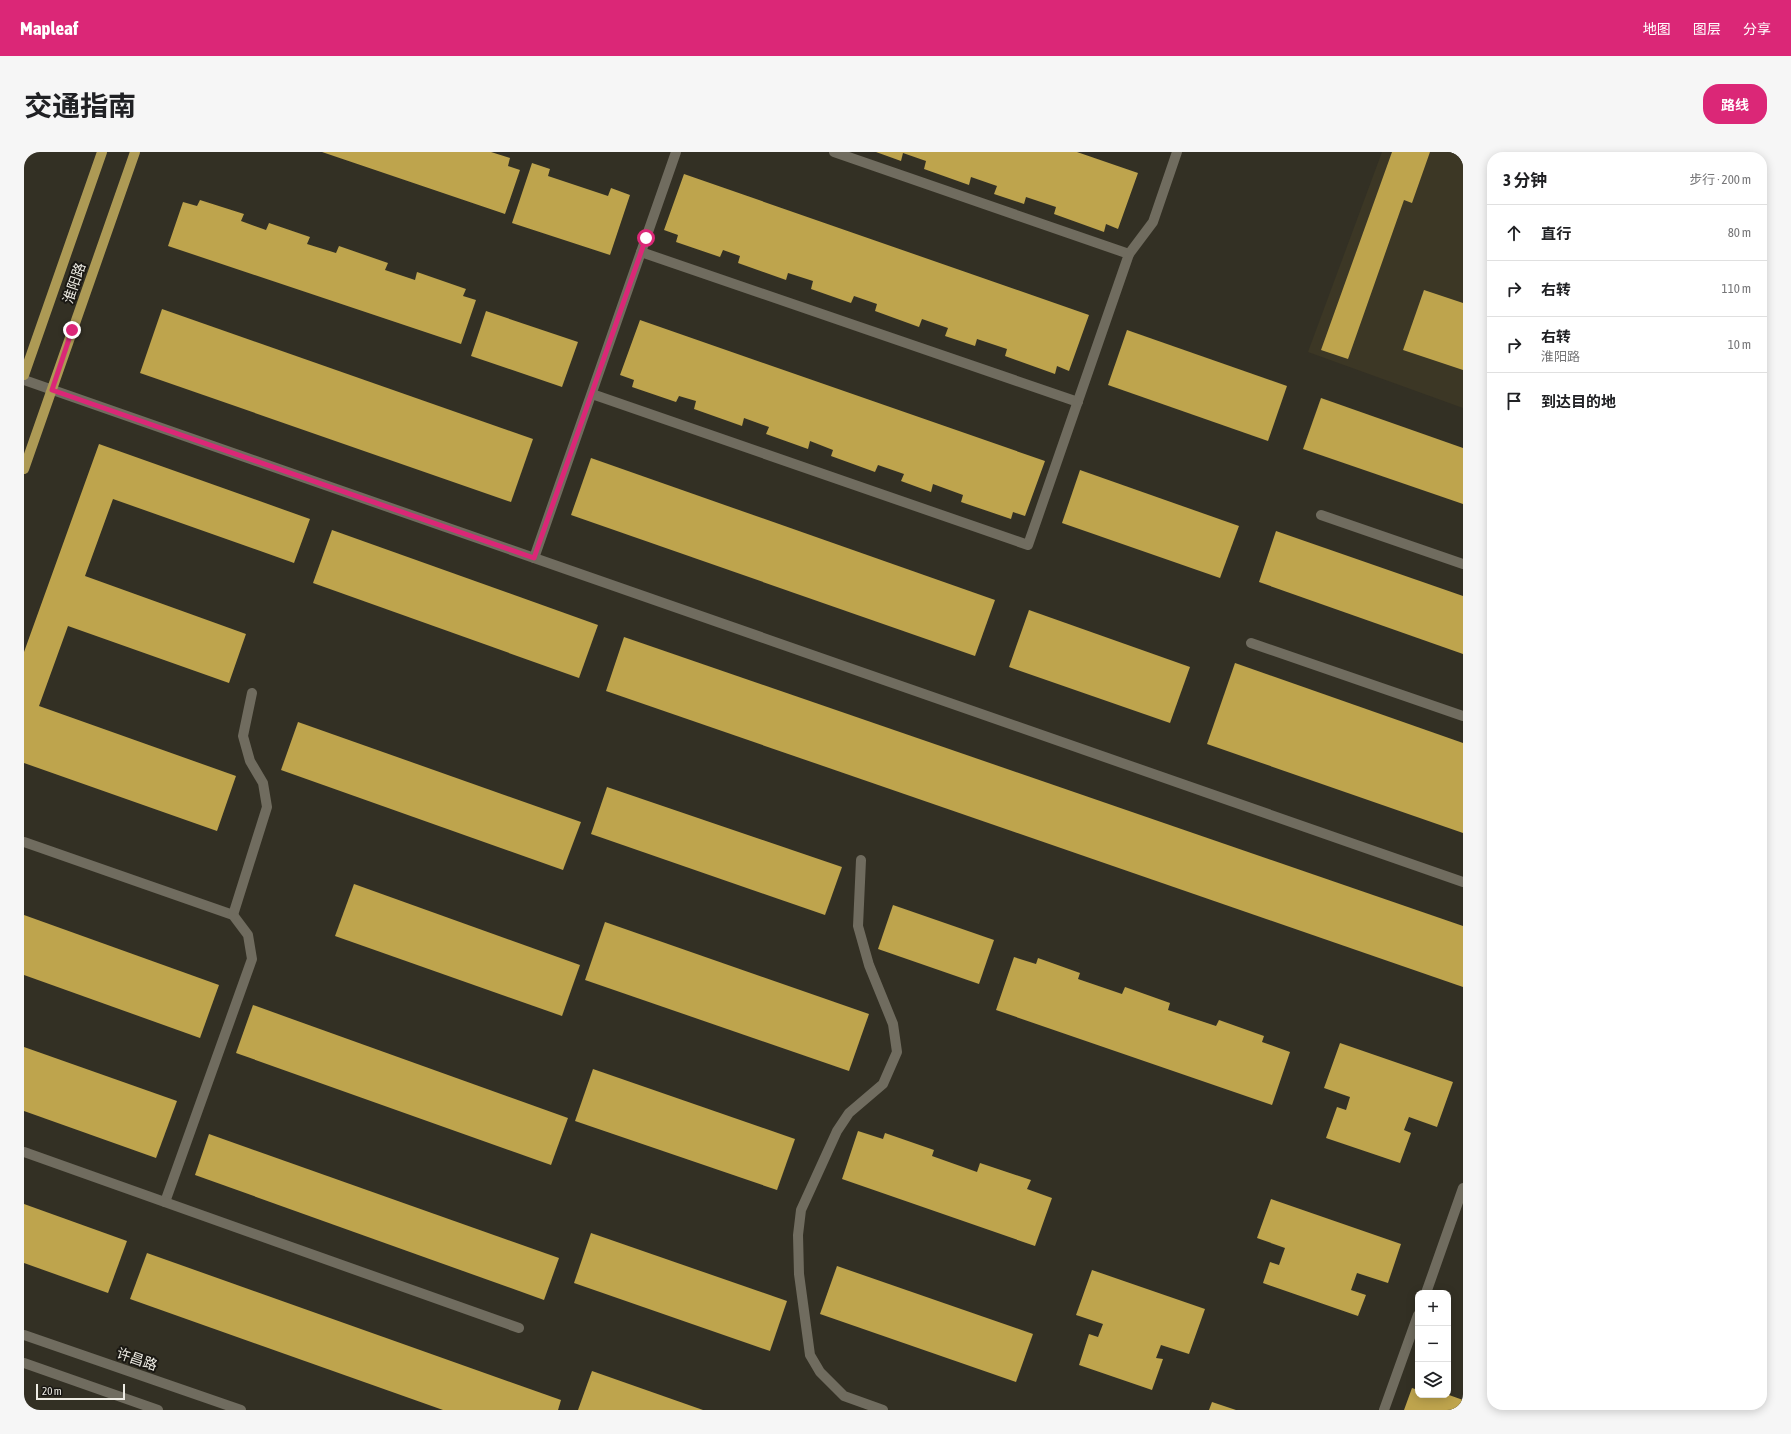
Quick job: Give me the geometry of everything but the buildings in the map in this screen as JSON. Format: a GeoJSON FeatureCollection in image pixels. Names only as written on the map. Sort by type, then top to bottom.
{"type":"FeatureCollection","features":[{"type":"Feature","properties":{"kind":"main road","name":"淮阳路"},"geometry":{"type":"LineString","coordinates":[[24,375],[102,152]]}},
{"type":"Feature","properties":{"kind":"main road","name":"淮阳路"},"geometry":{"type":"LineString","coordinates":[[24,469],[135,152]]}},
{"type":"Feature","properties":{"kind":"street"},"geometry":{"type":"LineString","coordinates":[[534,558],[676,152]]}},
{"type":"Feature","properties":{"kind":"street"},"geometry":{"type":"LineString","coordinates":[[834,152],[1130,254]]}},
{"type":"Feature","properties":{"kind":"street"},"geometry":{"type":"LineString","coordinates":[[592,394],[1028,545],[1130,254],[1153,222],[1177,152]]}},
{"type":"Feature","properties":{"kind":"street"},"geometry":{"type":"LineString","coordinates":[[641,252],[1078,402]]}},
{"type":"Feature","properties":{"kind":"street"},"geometry":{"type":"LineString","coordinates":[[24,380],[1463,882]]}},
{"type":"Feature","properties":{"kind":"street"},"geometry":{"type":"LineString","coordinates":[[1321,515],[1463,564]]}},
{"type":"Feature","properties":{"kind":"street"},"geometry":{"type":"LineString","coordinates":[[1251,643],[1463,716]]}},
{"type":"Feature","properties":{"kind":"street"},"geometry":{"type":"LineString","coordinates":[[233,915],[267,807],[262,783],[250,761],[243,736],[252,693]]}},
{"type":"Feature","properties":{"kind":"street"},"geometry":{"type":"LineString","coordinates":[[24,842],[233,915],[248,935],[252,960],[165,1202]]}},
{"type":"Feature","properties":{"kind":"street"},"geometry":{"type":"LineString","coordinates":[[861,860],[858,926],[869,965],[893,1024],[897,1052],[883,1084],[849,1113],[838,1131],[801,1210],[798,1235],[799,1274],[810,1354],[820,1372],[844,1396],[883,1410]]}},
{"type":"Feature","properties":{"kind":"street"},"geometry":{"type":"LineString","coordinates":[[24,1152],[519,1328]]}},
{"type":"Feature","properties":{"kind":"street"},"geometry":{"type":"LineString","coordinates":[[1427,1290],[1463,1188]]}},
{"type":"Feature","properties":{"kind":"street"},"geometry":{"type":"LineString","coordinates":[[1384,1410],[1415,1323]]}},
{"type":"Feature","properties":{"kind":"street","name":"许昌路"},"geometry":{"type":"LineString","coordinates":[[24,1335],[241,1410]]}},
{"type":"Feature","properties":{"kind":"street"},"geometry":{"type":"LineString","coordinates":[[24,1363],[158,1410]]}},
{"type":"Feature","properties":{"kind":"shaded area"},"geometry":{"type":"Polygon","coordinates":[[[1382,152],[1463,152],[1463,408],[1308,352],[1382,152]]]}},
{"type":"Feature","properties":{"kind":"route"},"geometry":{"type":"LineString","coordinates":[[72,330],[52,390],[534,558],[646,238]]}}]}
